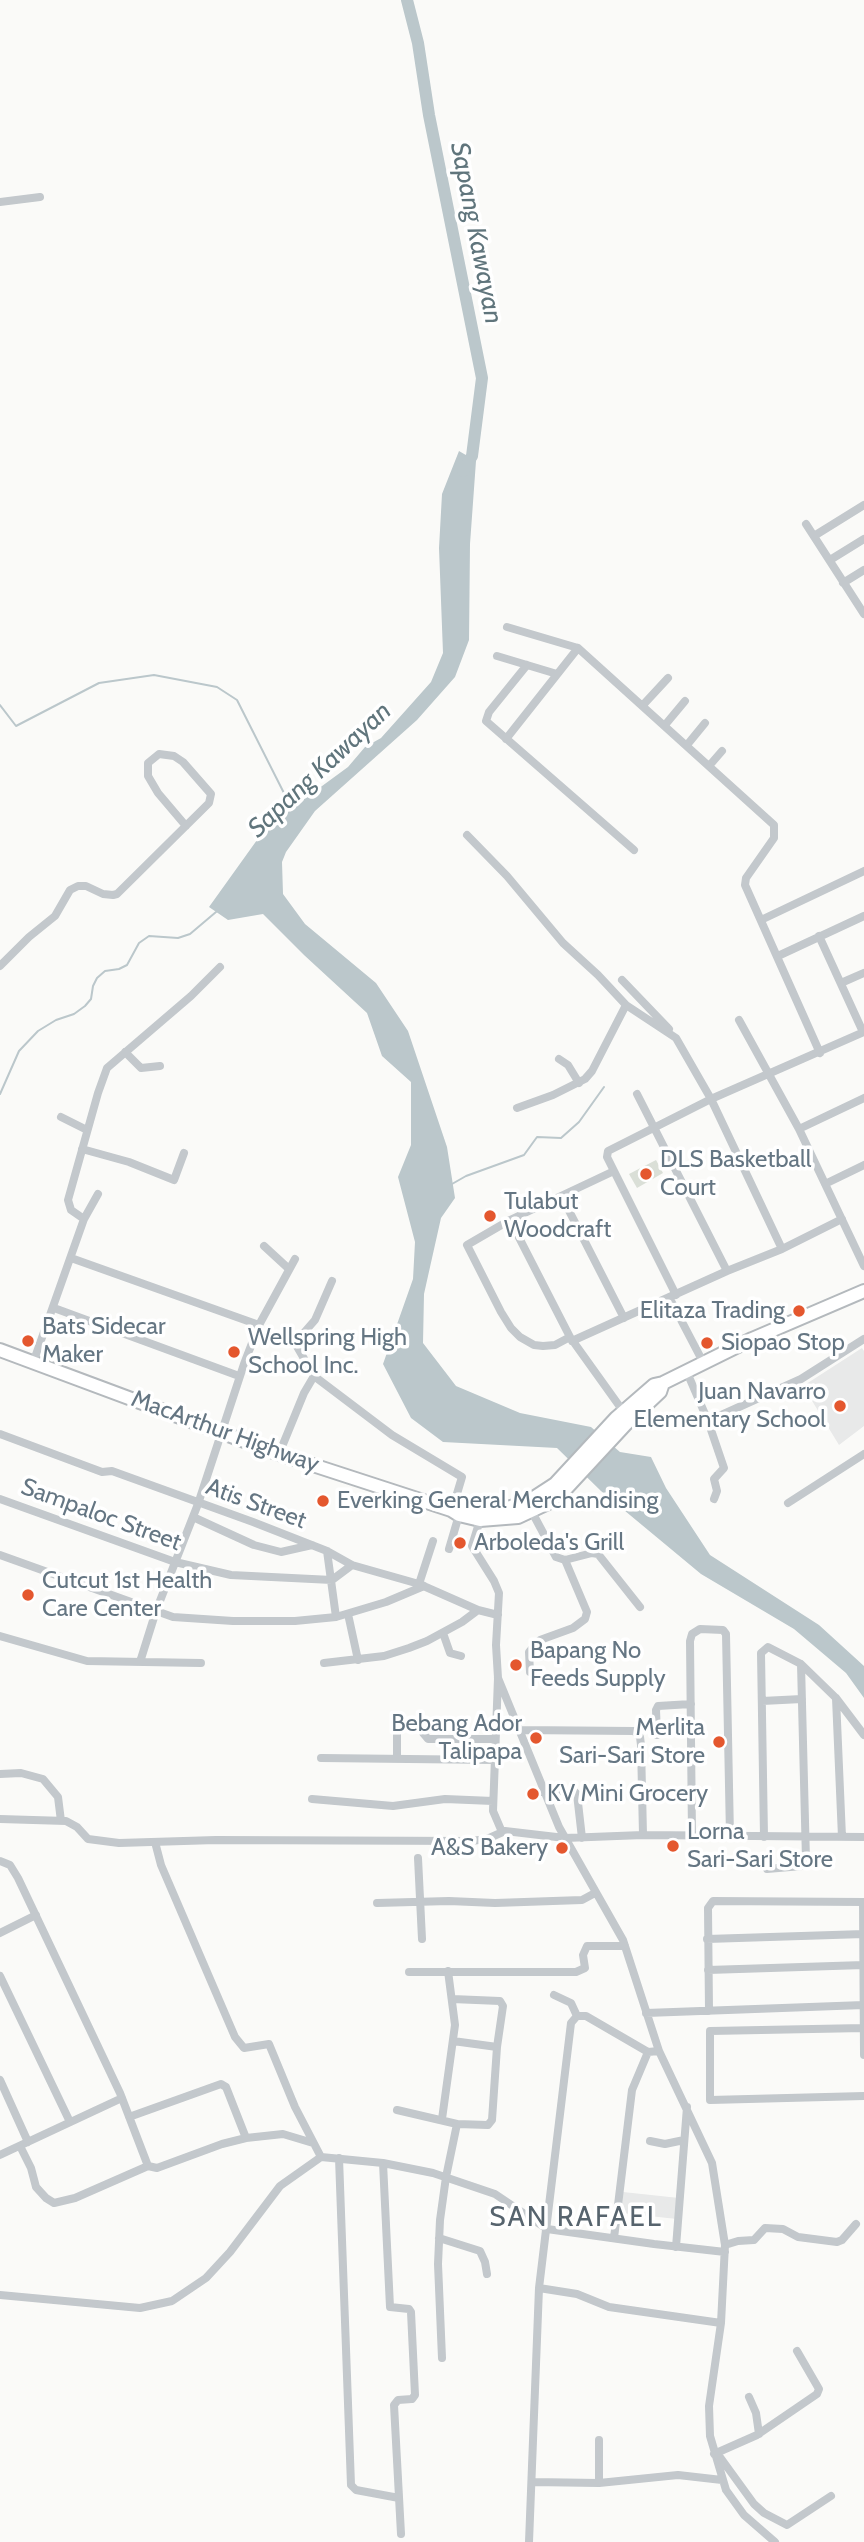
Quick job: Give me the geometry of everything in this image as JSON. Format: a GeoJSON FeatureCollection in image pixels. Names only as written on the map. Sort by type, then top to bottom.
{"type":"FeatureCollection","features":[{"type":"Feature","properties":{"kind":"highway","name":"MacArthur Highway"},"geometry":{"type":"LineString","coordinates":[[0,1350],[279,1454],[480,1520],[500,1520],[532,1512],[559,1488],[654,1385],[864,1291]]}},
{"type":"Feature","properties":{"kind":"highway","name":"MacArthur Highway"},"geometry":{"type":"LineString","coordinates":[[456,1511],[497,1510],[519,1505],[559,1488]]}},
{"type":"Feature","properties":{"kind":"street"},"geometry":{"type":"LineString","coordinates":[[0,202],[40,197]]}},
{"type":"Feature","properties":{"kind":"street"},"geometry":{"type":"LineString","coordinates":[[814,536],[864,505]]}},
{"type":"Feature","properties":{"kind":"street"},"geometry":{"type":"LineString","coordinates":[[806,524],[862,608]]}},
{"type":"Feature","properties":{"kind":"street"},"geometry":{"type":"LineString","coordinates":[[830,560],[864,539]]}},
{"type":"Feature","properties":{"kind":"street"},"geometry":{"type":"LineString","coordinates":[[844,583],[864,570]]}},
{"type":"Feature","properties":{"kind":"street"},"geometry":{"type":"LineString","coordinates":[[507,627],[578,648],[776,829],[774,838],[745,882],[820,1053]]}},
{"type":"Feature","properties":{"kind":"street"},"geometry":{"type":"LineString","coordinates":[[506,739],[578,648]]}},
{"type":"Feature","properties":{"kind":"street"},"geometry":{"type":"LineString","coordinates":[[498,656],[557,674]]}},
{"type":"Feature","properties":{"kind":"street"},"geometry":{"type":"LineString","coordinates":[[527,665],[485,718],[486,721],[634,850]]}},
{"type":"Feature","properties":{"kind":"street"},"geometry":{"type":"LineString","coordinates":[[643,705],[668,678]]}},
{"type":"Feature","properties":{"kind":"street"},"geometry":{"type":"LineString","coordinates":[[665,726],[685,701]]}},
{"type":"Feature","properties":{"kind":"street"},"geometry":{"type":"LineString","coordinates":[[687,745],[705,723]]}},
{"type":"Feature","properties":{"kind":"street"},"geometry":{"type":"LineString","coordinates":[[709,766],[722,751]]}},
{"type":"Feature","properties":{"kind":"street"},"geometry":{"type":"LineString","coordinates":[[0,966],[55,916],[69,890],[78,886],[103,894],[117,894],[186,826],[209,803],[211,794],[183,762],[174,756],[159,754],[148,763],[148,776],[158,793],[186,826]]}},
{"type":"Feature","properties":{"kind":"street"},"geometry":{"type":"LineString","coordinates":[[467,835],[515,885],[563,943],[598,975],[626,1006],[673,1035]]}},
{"type":"Feature","properties":{"kind":"street"},"geometry":{"type":"LineString","coordinates":[[761,920],[864,871]]}},
{"type":"Feature","properties":{"kind":"street"},"geometry":{"type":"LineString","coordinates":[[778,956],[864,916]]}},
{"type":"Feature","properties":{"kind":"street"},"geometry":{"type":"LineString","coordinates":[[703,1362],[607,1157],[608,1151],[654,1126],[769,1072],[820,1053],[864,1032],[819,936]]}},
{"type":"Feature","properties":{"kind":"street"},"geometry":{"type":"LineString","coordinates":[[85,1219],[71,1210],[68,1200],[107,1068],[191,996],[220,967]]}},
{"type":"Feature","properties":{"kind":"street"},"geometry":{"type":"LineString","coordinates":[[841,983],[864,973]]}},
{"type":"Feature","properties":{"kind":"street"},"geometry":{"type":"LineString","coordinates":[[622,980],[666,1024],[673,1035],[711,1099],[782,1249]]}},
{"type":"Feature","properties":{"kind":"street"},"geometry":{"type":"LineString","coordinates":[[517,1108],[579,1083],[592,1071],[626,1006]]}},
{"type":"Feature","properties":{"kind":"street"},"geometry":{"type":"LineString","coordinates":[[739,1020],[799,1129],[864,1266]]}},
{"type":"Feature","properties":{"kind":"street"},"geometry":{"type":"LineString","coordinates":[[125,1052],[141,1068],[160,1066]]}},
{"type":"Feature","properties":{"kind":"street"},"geometry":{"type":"LineString","coordinates":[[559,1059],[573,1071],[579,1083]]}},
{"type":"Feature","properties":{"kind":"street"},"geometry":{"type":"LineString","coordinates":[[637,1094],[727,1271]]}},
{"type":"Feature","properties":{"kind":"street"},"geometry":{"type":"LineString","coordinates":[[799,1129],[864,1098]]}},
{"type":"Feature","properties":{"kind":"street"},"geometry":{"type":"LineString","coordinates":[[61,1117],[87,1130]]}},
{"type":"Feature","properties":{"kind":"street"},"geometry":{"type":"LineString","coordinates":[[82,1149],[129,1162],[174,1180],[184,1153]]}},
{"type":"Feature","properties":{"kind":"street"},"geometry":{"type":"LineString","coordinates":[[825,1184],[864,1166]]}},
{"type":"Feature","properties":{"kind":"street"},"geometry":{"type":"LineString","coordinates":[[614,1171],[510,1220],[467,1245],[501,1312],[520,1337],[534,1345],[555,1345],[624,1318],[782,1249],[842,1219]]}},
{"type":"Feature","properties":{"kind":"street"},"geometry":{"type":"LineString","coordinates":[[33,1363],[85,1219],[98,1194]]}},
{"type":"Feature","properties":{"kind":"street"},"geometry":{"type":"LineString","coordinates":[[562,1197],[624,1318]]}},
{"type":"Feature","properties":{"kind":"street"},"geometry":{"type":"LineString","coordinates":[[510,1220],[571,1339],[621,1418]]}},
{"type":"Feature","properties":{"kind":"street"},"geometry":{"type":"LineString","coordinates":[[264,1246],[289,1269]]}},
{"type":"Feature","properties":{"kind":"street"},"geometry":{"type":"LineString","coordinates":[[71,1258],[259,1325]]}},
{"type":"Feature","properties":{"kind":"street"},"geometry":{"type":"LineString","coordinates":[[140,1662],[156,1611],[198,1504],[239,1376],[259,1325],[295,1259]]}},
{"type":"Feature","properties":{"kind":"street"},"geometry":{"type":"LineString","coordinates":[[332,1280],[315,1320],[295,1343],[314,1376],[392,1435],[462,1477],[456,1497],[449,1549]]}},
{"type":"Feature","properties":{"kind":"street"},"geometry":{"type":"LineString","coordinates":[[54,1308],[239,1376]]}},
{"type":"Feature","properties":{"kind":"street"},"geometry":{"type":"LineString","coordinates":[[708,1421],[802,1379],[864,1339]]}},
{"type":"Feature","properties":{"kind":"street"},"geometry":{"type":"LineString","coordinates":[[686,1370],[724,1468],[714,1479],[717,1491],[714,1499]]}},
{"type":"Feature","properties":{"kind":"street"},"geometry":{"type":"LineString","coordinates":[[279,1454],[304,1393],[314,1376]]}},
{"type":"Feature","properties":{"kind":"street","name":"Atis Street"},"geometry":{"type":"LineString","coordinates":[[0,1434],[102,1472],[112,1471],[312,1545],[352,1565],[422,1585],[478,1610],[498,1615]]}},
{"type":"Feature","properties":{"kind":"street"},"geometry":{"type":"LineString","coordinates":[[788,1503],[864,1454]]}},
{"type":"Feature","properties":{"kind":"street","name":"Sampaloc Street"},"geometry":{"type":"LineString","coordinates":[[0,1499],[175,1562],[230,1576],[332,1580]]}},
{"type":"Feature","properties":{"kind":"street"},"geometry":{"type":"LineString","coordinates":[[532,1512],[556,1557],[565,1560],[598,1554],[640,1607]]}},
{"type":"Feature","properties":{"kind":"street"},"geometry":{"type":"LineString","coordinates":[[193,1517],[254,1545],[281,1552],[312,1545]]}},
{"type":"Feature","properties":{"kind":"street"},"geometry":{"type":"LineString","coordinates":[[480,1520],[472,1546],[499,1593],[493,1811],[502,1832]]}},
{"type":"Feature","properties":{"kind":"street"},"geometry":{"type":"LineString","coordinates":[[0,1555],[173,1617],[233,1622],[295,1621],[348,1614],[422,1585],[433,1541]]}},
{"type":"Feature","properties":{"kind":"street"},"geometry":{"type":"LineString","coordinates":[[327,1551],[336,1617]]}},
{"type":"Feature","properties":{"kind":"street"},"geometry":{"type":"LineString","coordinates":[[530,1672],[529,1652],[540,1640],[573,1628],[585,1619],[587,1612],[565,1560]]}},
{"type":"Feature","properties":{"kind":"street"},"geometry":{"type":"LineString","coordinates":[[332,1580],[352,1565]]}},
{"type":"Feature","properties":{"kind":"street"},"geometry":{"type":"LineString","coordinates":[[324,1663],[358,1660],[396,1652],[443,1633],[478,1610]]}},
{"type":"Feature","properties":{"kind":"street"},"geometry":{"type":"LineString","coordinates":[[348,1614],[358,1660]]}},
{"type":"Feature","properties":{"kind":"street"},"geometry":{"type":"LineString","coordinates":[[692,1836],[692,1634],[700,1629],[723,1630],[726,1634],[730,1836]]}},
{"type":"Feature","properties":{"kind":"street"},"geometry":{"type":"LineString","coordinates":[[443,1633],[450,1653],[461,1656]]}},
{"type":"Feature","properties":{"kind":"street"},"geometry":{"type":"LineString","coordinates":[[0,1636],[87,1661],[201,1663]]}},
{"type":"Feature","properties":{"kind":"street"},"geometry":{"type":"LineString","coordinates":[[764,1836],[763,1649],[768,1647],[801,1664],[836,1698],[864,1735]]}},
{"type":"Feature","properties":{"kind":"street"},"geometry":{"type":"LineString","coordinates":[[767,1869],[805,1864],[801,1664]]}},
{"type":"Feature","properties":{"kind":"street"},"geometry":{"type":"LineString","coordinates":[[498,1678],[543,1792],[565,1839],[625,1946],[659,2051],[712,2163],[725,2248],[721,2323],[709,2406],[709,2429],[722,2480],[744,2515],[775,2542]]}},
{"type":"Feature","properties":{"kind":"street"},"geometry":{"type":"LineString","coordinates":[[836,1698],[842,1837]]}},
{"type":"Feature","properties":{"kind":"street"},"geometry":{"type":"LineString","coordinates":[[762,1701],[802,1699]]}},
{"type":"Feature","properties":{"kind":"street"},"geometry":{"type":"LineString","coordinates":[[657,1735],[658,1706],[691,1704]]}},
{"type":"Feature","properties":{"kind":"street"},"geometry":{"type":"LineString","coordinates":[[425,1722],[423,1733],[428,1739],[495,1740]]}},
{"type":"Feature","properties":{"kind":"street"},"geometry":{"type":"LineString","coordinates":[[397,1727],[397,1759]]}},
{"type":"Feature","properties":{"kind":"street"},"geometry":{"type":"LineString","coordinates":[[519,1730],[634,1731],[640,1737],[641,1745],[643,1836]]}},
{"type":"Feature","properties":{"kind":"street"},"geometry":{"type":"LineString","coordinates":[[321,1758],[495,1760]]}},
{"type":"Feature","properties":{"kind":"street"},"geometry":{"type":"LineString","coordinates":[[0,1774],[21,1773],[43,1779],[58,1797],[61,1821]]}},
{"type":"Feature","properties":{"kind":"street"},"geometry":{"type":"LineString","coordinates":[[543,1792],[574,1791],[577,1794],[582,1838]]}},
{"type":"Feature","properties":{"kind":"street"},"geometry":{"type":"LineString","coordinates":[[312,1799],[393,1806],[437,1800],[493,1801]]}},
{"type":"Feature","properties":{"kind":"street"},"geometry":{"type":"LineString","coordinates":[[0,1819],[71,1822],[92,1840],[119,1843],[471,1841],[487,1839],[502,1832],[565,1839],[643,1836],[864,1837]]}},
{"type":"Feature","properties":{"kind":"street"},"geometry":{"type":"LineString","coordinates":[[155,1842],[161,1865],[235,2037],[244,2048],[269,2044],[321,2157]]}},
{"type":"Feature","properties":{"kind":"street"},"geometry":{"type":"LineString","coordinates":[[418,1858],[422,1939]]}},
{"type":"Feature","properties":{"kind":"street"},"geometry":{"type":"LineString","coordinates":[[0,1861],[10,1865],[36,1915],[122,2098],[148,2166]]}},
{"type":"Feature","properties":{"kind":"street"},"geometry":{"type":"LineString","coordinates":[[377,1903],[582,1900],[595,1893]]}},
{"type":"Feature","properties":{"kind":"street"},"geometry":{"type":"LineString","coordinates":[[709,2011],[707,1939],[708,1908],[712,1901],[863,1902],[864,2055]]}},
{"type":"Feature","properties":{"kind":"street"},"geometry":{"type":"LineString","coordinates":[[0,1933],[36,1915]]}},
{"type":"Feature","properties":{"kind":"street"},"geometry":{"type":"LineString","coordinates":[[707,1939],[863,1934]]}},
{"type":"Feature","properties":{"kind":"street"},"geometry":{"type":"LineString","coordinates":[[409,1972],[576,1972],[585,1968],[583,1955],[587,1946],[625,1946]]}},
{"type":"Feature","properties":{"kind":"street"},"geometry":{"type":"LineString","coordinates":[[708,1970],[863,1965]]}},
{"type":"Feature","properties":{"kind":"street"},"geometry":{"type":"LineString","coordinates":[[442,2119],[455,2025],[448,1971]]}},
{"type":"Feature","properties":{"kind":"street"},"geometry":{"type":"LineString","coordinates":[[0,1976],[70,2122]]}},
{"type":"Feature","properties":{"kind":"street"},"geometry":{"type":"LineString","coordinates":[[554,1995],[571,2003],[577,2016]]}},
{"type":"Feature","properties":{"kind":"street"},"geometry":{"type":"LineString","coordinates":[[397,2110],[457,2124],[488,2125],[492,2120],[502,2003],[452,1999]]}},
{"type":"Feature","properties":{"kind":"street"},"geometry":{"type":"LineString","coordinates":[[646,2013],[863,2005]]}},
{"type":"Feature","properties":{"kind":"street"},"geometry":{"type":"LineString","coordinates":[[529,2542],[539,2288],[571,2023],[577,2016],[586,2016],[648,2052],[659,2051]]}},
{"type":"Feature","properties":{"kind":"street"},"geometry":{"type":"LineString","coordinates":[[864,2028],[710,2031],[710,2100],[864,2096]]}},
{"type":"Feature","properties":{"kind":"street"},"geometry":{"type":"LineString","coordinates":[[453,2041],[497,2047]]}},
{"type":"Feature","properties":{"kind":"street"},"geometry":{"type":"LineString","coordinates":[[614,2238],[632,2090],[648,2052]]}},
{"type":"Feature","properties":{"kind":"street"},"geometry":{"type":"LineString","coordinates":[[0,2080],[24,2144],[36,2187],[46,2199],[54,2203],[75,2198],[148,2166],[157,2168],[246,2138],[283,2134],[313,2143]]}},
{"type":"Feature","properties":{"kind":"street"},"geometry":{"type":"LineString","coordinates":[[129,2117],[222,2084],[226,2087],[246,2138]]}},
{"type":"Feature","properties":{"kind":"street"},"geometry":{"type":"LineString","coordinates":[[0,2155],[122,2098]]}},
{"type":"Feature","properties":{"kind":"street"},"geometry":{"type":"LineString","coordinates":[[677,2247],[687,2106]]}},
{"type":"Feature","properties":{"kind":"street"},"geometry":{"type":"LineString","coordinates":[[442,2358],[439,2238],[446,2177],[457,2124]]}},
{"type":"Feature","properties":{"kind":"street"},"geometry":{"type":"LineString","coordinates":[[650,2141],[665,2144],[684,2140]]}},
{"type":"Feature","properties":{"kind":"street"},"geometry":{"type":"LineString","coordinates":[[0,2295],[140,2308],[172,2301],[206,2278],[230,2252],[280,2186],[321,2157],[383,2163],[446,2177],[495,2194],[547,2228],[677,2247],[725,2248],[738,2241],[754,2240],[765,2228],[783,2229],[798,2237],[837,2242],[856,2224]]}},
{"type":"Feature","properties":{"kind":"street"},"geometry":{"type":"LineString","coordinates":[[339,2158],[351,2485],[356,2490],[399,2498]]}},
{"type":"Feature","properties":{"kind":"street"},"geometry":{"type":"LineString","coordinates":[[383,2163],[390,2307],[411,2312],[415,2395],[412,2399],[398,2400],[394,2405],[401,2534]]}},
{"type":"Feature","properties":{"kind":"street"},"geometry":{"type":"LineString","coordinates":[[439,2238],[480,2251],[487,2274]]}},
{"type":"Feature","properties":{"kind":"street"},"geometry":{"type":"LineString","coordinates":[[539,2288],[577,2294],[609,2307],[721,2323]]}},
{"type":"Feature","properties":{"kind":"street"},"geometry":{"type":"LineString","coordinates":[[716,2454],[759,2434],[819,2391],[797,2351]]}},
{"type":"Feature","properties":{"kind":"street"},"geometry":{"type":"LineString","coordinates":[[749,2397],[756,2413],[759,2434]]}},
{"type":"Feature","properties":{"kind":"street"},"geometry":{"type":"LineString","coordinates":[[599,2440],[599,2483]]}},
{"type":"Feature","properties":{"kind":"street"},"geometry":{"type":"LineString","coordinates":[[716,2454],[754,2504],[764,2513],[788,2525],[831,2496]]}},
{"type":"Feature","properties":{"kind":"street"},"geometry":{"type":"LineString","coordinates":[[532,2482],[568,2485],[678,2475],[722,2480]]}},
{"type":"Feature","properties":{"kind":"shaded area"},"geometry":{"type":"Polygon","coordinates":[[[459,451],[476,461],[470,544],[469,640],[455,677],[417,720],[315,811],[282,862],[283,894],[305,924],[376,983],[408,1031],[447,1147],[455,1198],[441,1218],[424,1294],[423,1343],[456,1386],[520,1413],[591,1427],[620,1452],[651,1457],[666,1488],[710,1555],[819,1625],[864,1666],[864,1698],[846,1673],[794,1629],[701,1574],[601,1491],[557,1448],[443,1442],[411,1418],[383,1364],[413,1279],[415,1242],[398,1177],[411,1145],[411,1082],[382,1056],[367,1013],[263,914],[228,920],[209,907],[257,840],[292,808],[348,767],[365,747],[381,738],[431,682],[443,653],[439,548],[442,494],[459,451]]]}},
{"type":"Feature","properties":{"kind":"shaded area","name":"DLS Basketball Court"},"geometry":{"type":"Polygon","coordinates":[[[656,1160],[663,1173],[637,1188],[629,1174],[656,1160]]]}},
{"type":"Feature","properties":{"kind":"shaded area","name":"Juan Navarro Elementary School"},"geometry":{"type":"Polygon","coordinates":[[[862,1348],[864,1426],[839,1445],[803,1386],[862,1348]]]}},
{"type":"Feature","properties":{"kind":"shaded area"},"geometry":{"type":"Polygon","coordinates":[[[623,2192],[679,2198],[677,2219],[621,2213],[623,2192]]]}},
{"type":"Feature","properties":{"kind":"waterway","name":"Sapang Kawayan"},"geometry":{"type":"LineString","coordinates":[[407,0],[418,43],[429,115],[482,378],[472,456],[463,471]]}},
{"type":"Feature","properties":{"kind":"waterway"},"geometry":{"type":"LineString","coordinates":[[0,705],[16,726],[99,683],[154,675],[217,687],[237,700],[291,807]]}},
{"type":"Feature","properties":{"kind":"waterway"},"geometry":{"type":"LineString","coordinates":[[0,1094],[19,1051],[38,1031],[85,1006],[91,999],[97,978],[105,971],[127,965],[139,943],[149,936],[178,938],[190,934],[216,912]]}},
{"type":"Feature","properties":{"kind":"waterway"},"geometry":{"type":"LineString","coordinates":[[452,1184],[466,1176],[524,1155],[537,1137],[561,1138],[579,1122],[604,1087]]}},
{"type":"Feature","properties":{"kind":"place","name":"DLS Basketball Court"},"geometry":{"type":"Point","coordinates":[646,1174]}},
{"type":"Feature","properties":{"kind":"place","name":"Tulabut Woodcraft"},"geometry":{"type":"Point","coordinates":[490,1216]}},
{"type":"Feature","properties":{"kind":"place","name":"Elitaza Trading"},"geometry":{"type":"Point","coordinates":[799,1311]}},
{"type":"Feature","properties":{"kind":"place","name":"Bats Sidecar Maker"},"geometry":{"type":"Point","coordinates":[28,1341]}},
{"type":"Feature","properties":{"kind":"place","name":"Siopao Stop"},"geometry":{"type":"Point","coordinates":[707,1343]}},
{"type":"Feature","properties":{"kind":"place","name":"Wellspring High School Inc."},"geometry":{"type":"Point","coordinates":[234,1352]}},
{"type":"Feature","properties":{"kind":"place","name":"Juan Navarro Elementary School"},"geometry":{"type":"Point","coordinates":[840,1406]}},
{"type":"Feature","properties":{"kind":"place","name":"Everking General Merchandising"},"geometry":{"type":"Point","coordinates":[323,1501]}},
{"type":"Feature","properties":{"kind":"place","name":"Arboleda's Grill"},"geometry":{"type":"Point","coordinates":[460,1543]}},
{"type":"Feature","properties":{"kind":"place","name":"Cutcut 1st Health Care Center"},"geometry":{"type":"Point","coordinates":[28,1595]}},
{"type":"Feature","properties":{"kind":"place","name":"Bapang No Feeds Supply"},"geometry":{"type":"Point","coordinates":[516,1665]}},
{"type":"Feature","properties":{"kind":"place","name":"Bebang Ador Talipapa"},"geometry":{"type":"Point","coordinates":[536,1738]}},
{"type":"Feature","properties":{"kind":"place","name":"Merlita Sari-Sari Store"},"geometry":{"type":"Point","coordinates":[719,1742]}},
{"type":"Feature","properties":{"kind":"place","name":"KV Mini Grocery"},"geometry":{"type":"Point","coordinates":[533,1794]}},
{"type":"Feature","properties":{"kind":"place","name":"Lorna Sari-Sari Store"},"geometry":{"type":"Point","coordinates":[673,1846]}},
{"type":"Feature","properties":{"kind":"place","name":"A&S Bakery"},"geometry":{"type":"Point","coordinates":[562,1848]}},
{"type":"Feature","properties":{"kind":"district","name":"SAN RAFAEL"},"geometry":{"type":"Point","coordinates":[576,2218]}}]}
